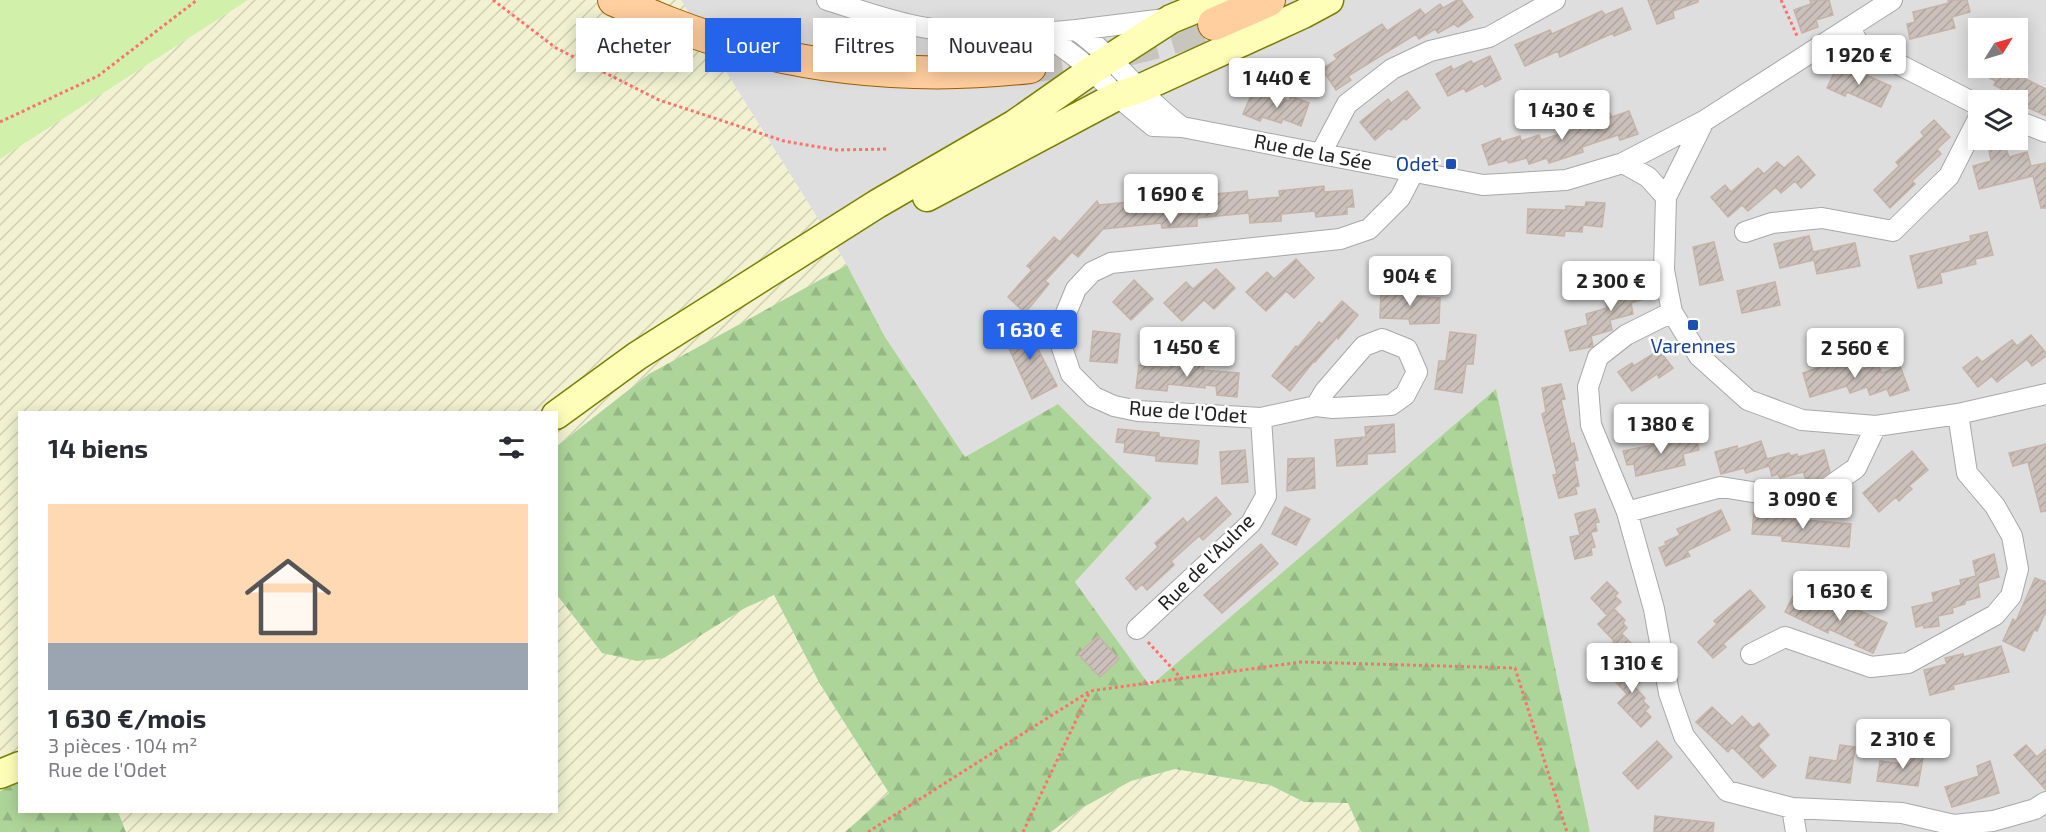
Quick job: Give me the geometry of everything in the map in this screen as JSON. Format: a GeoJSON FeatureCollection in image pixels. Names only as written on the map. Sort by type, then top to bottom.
{"type":"FeatureCollection","features":[{"type":"Feature","properties":{"kind":"main road"},"geometry":{"type":"LineString","coordinates":[[614,0],[670,24],[764,53],[819,64],[912,73],[954,72]]}},
{"type":"Feature","properties":{"kind":"main road"},"geometry":{"type":"LineString","coordinates":[[558,414],[637,356],[877,204],[1015,124],[1171,19],[1269,0]]}},
{"type":"Feature","properties":{"kind":"main road"},"geometry":{"type":"LineString","coordinates":[[782,265],[876,225],[1128,92],[1303,14],[1329,0]]}},
{"type":"Feature","properties":{"kind":"main road"},"geometry":{"type":"LineString","coordinates":[[0,774],[18,767]]}},
{"type":"Feature","properties":{"kind":"street"},"geometry":{"type":"LineString","coordinates":[[828,0],[916,26],[928,27]]}},
{"type":"Feature","properties":{"kind":"street"},"geometry":{"type":"LineString","coordinates":[[1321,153],[1347,104],[1392,69],[1430,51],[1489,38],[1555,0]]}},
{"type":"Feature","properties":{"kind":"street","name":"Rue de la Sée"},"geometry":{"type":"LineString","coordinates":[[1101,64],[1128,92],[1153,126],[1182,127],[1483,185],[1566,180],[1623,164],[1704,121],[1892,0]]}},
{"type":"Feature","properties":{"kind":"street"},"geometry":{"type":"LineString","coordinates":[[1054,32],[1171,19]]}},
{"type":"Feature","properties":{"kind":"street"},"geometry":{"type":"LineString","coordinates":[[1850,28],[1859,44],[1968,100]]}},
{"type":"Feature","properties":{"kind":"street"},"geometry":{"type":"LineString","coordinates":[[1076,30],[1101,64]]}},
{"type":"Feature","properties":{"kind":"street"},"geometry":{"type":"LineString","coordinates":[[1054,42],[1101,64]]}},
{"type":"Feature","properties":{"kind":"street"},"geometry":{"type":"LineString","coordinates":[[1054,50],[1064,65],[1065,78],[1061,91]]}},
{"type":"Feature","properties":{"kind":"street"},"geometry":{"type":"LineString","coordinates":[[1704,121],[1666,196],[1664,270],[1672,312],[1699,356],[1748,400],[1802,420],[1876,426],[1958,414],[2046,394]]}},
{"type":"Feature","properties":{"kind":"street"},"geometry":{"type":"LineString","coordinates":[[2028,125],[2046,132]]}},
{"type":"Feature","properties":{"kind":"street"},"geometry":{"type":"LineString","coordinates":[[1745,232],[1772,223],[1822,218],[1893,231],[1949,176],[1968,139]]}},
{"type":"Feature","properties":{"kind":"street"},"geometry":{"type":"LineString","coordinates":[[1623,164],[1648,177],[1666,196]]}},
{"type":"Feature","properties":{"kind":"street","name":"Rue de l'Odet"},"geometry":{"type":"LineString","coordinates":[[1316,406],[1325,391],[1364,346],[1382,339],[1407,349],[1417,372],[1405,395],[1390,405],[1333,408],[1316,406],[1261,418],[1138,411],[1114,406],[1094,397],[1071,374],[1062,348],[1064,318],[1076,289],[1092,272],[1111,263],[1340,239],[1369,230],[1400,198],[1414,171]]}},
{"type":"Feature","properties":{"kind":"street"},"geometry":{"type":"LineString","coordinates":[[1672,312],[1626,335],[1598,357],[1588,387],[1591,425],[1627,512],[1654,609],[1669,693],[1684,736],[1727,791],[1792,808],[1902,813],[1954,825],[1993,821],[2035,810],[2046,802]]}},
{"type":"Feature","properties":{"kind":"street"},"geometry":{"type":"LineString","coordinates":[[1751,654],[1785,637],[1871,667],[1908,663],[1995,615],[2011,596],[2018,569],[2013,536],[1995,506],[1967,473],[1958,414]]}},
{"type":"Feature","properties":{"kind":"street","name":"Rue de l'Aulne"},"geometry":{"type":"LineString","coordinates":[[1137,629],[1251,523],[1266,496],[1261,418]]}},
{"type":"Feature","properties":{"kind":"street"},"geometry":{"type":"LineString","coordinates":[[1627,512],[1720,487],[1777,496],[1819,494],[1856,468],[1876,426]]}},
{"type":"Feature","properties":{"kind":"street"},"geometry":{"type":"LineString","coordinates":[[1792,808],[1796,832]]}},
{"type":"Feature","properties":{"kind":"path"},"geometry":{"type":"LineString","coordinates":[[0,122],[98,76],[197,0]]}},
{"type":"Feature","properties":{"kind":"path"},"geometry":{"type":"LineString","coordinates":[[493,0],[556,48],[659,100],[784,141],[837,150],[887,149]]}},
{"type":"Feature","properties":{"kind":"path"},"geometry":{"type":"LineString","coordinates":[[1781,0],[1806,56]]}},
{"type":"Feature","properties":{"kind":"path"},"geometry":{"type":"LineString","coordinates":[[1137,629],[1181,678]]}},
{"type":"Feature","properties":{"kind":"path"},"geometry":{"type":"LineString","coordinates":[[868,832],[1090,690],[1301,662],[1515,668],[1567,832]]}},
{"type":"Feature","properties":{"kind":"path"},"geometry":{"type":"LineString","coordinates":[[1023,832],[1090,690]]}},
{"type":"Feature","properties":{"kind":"shaded area"},"geometry":{"type":"Polygon","coordinates":[[[681,0],[2046,0],[2046,832],[1590,832],[1496,390],[1150,686],[1075,582],[1152,498],[1058,404],[965,457],[885,337],[847,265],[726,72],[801,72],[801,18],[705,18],[705,38],[681,0]]]}},
{"type":"Feature","properties":{"kind":"green space"},"geometry":{"type":"Polygon","coordinates":[[[0,0],[248,0],[0,159],[0,0]]]}},
{"type":"Feature","properties":{"kind":"green space"},"geometry":{"type":"Polygon","coordinates":[[[248,0],[681,0],[692,18],[576,18],[576,72],[693,72],[693,19],[705,38],[705,72],[726,72],[847,265],[649,374],[558,445],[558,411],[18,411],[18,783],[0,791],[0,159],[248,0]]]}},
{"type":"Feature","properties":{"kind":"green space"},"geometry":{"type":"Polygon","coordinates":[[[847,265],[885,337],[965,457],[1058,404],[1152,498],[1075,582],[1150,686],[1496,389],[1590,832],[1361,832],[1348,803],[1304,802],[1270,785],[1175,769],[1131,781],[1082,808],[1051,832],[845,832],[889,793],[820,684],[774,595],[745,608],[664,658],[637,661],[602,653],[558,596],[558,445],[649,374],[847,265]]]}},
{"type":"Feature","properties":{"kind":"green space"},"geometry":{"type":"Polygon","coordinates":[[[774,595],[820,684],[889,793],[845,832],[126,832],[118,813],[558,813],[558,596],[601,653],[745,608],[774,595]]]}},
{"type":"Feature","properties":{"kind":"green space"},"geometry":{"type":"Polygon","coordinates":[[[1175,769],[1270,785],[1304,802],[1348,803],[1361,832],[1051,832],[1082,808],[1131,781],[1175,769]]]}},
{"type":"Feature","properties":{"kind":"green space"},"geometry":{"type":"Polygon","coordinates":[[[18,783],[18,813],[118,813],[126,832],[0,832],[0,791],[18,783]]]}},
{"type":"Feature","properties":{"kind":"building"},"geometry":{"type":"Polygon","coordinates":[[[1461,0],[1473,17],[1458,27],[1454,24],[1438,33],[1435,29],[1419,39],[1416,34],[1348,76],[1351,80],[1336,90],[1322,69],[1337,59],[1334,55],[1382,24],[1387,31],[1420,9],[1425,15],[1440,4],[1443,8],[1461,0]]]}},
{"type":"Feature","properties":{"kind":"building"},"geometry":{"type":"Polygon","coordinates":[[[1648,0],[1698,0],[1698,2],[1673,11],[1674,18],[1657,24],[1648,0]]]}},
{"type":"Feature","properties":{"kind":"building"},"geometry":{"type":"Polygon","coordinates":[[[1810,0],[1829,0],[1833,15],[1816,20],[1818,27],[1802,33],[1794,10],[1811,4],[1810,0]]]}},
{"type":"Feature","properties":{"kind":"building"},"geometry":{"type":"Polygon","coordinates":[[[1948,0],[1967,0],[1970,12],[1952,17],[1955,28],[1910,39],[1907,24],[1915,22],[1913,12],[1949,3],[1948,0]]]}},
{"type":"Feature","properties":{"kind":"building"},"geometry":{"type":"Polygon","coordinates":[[[1622,8],[1631,29],[1614,36],[1613,33],[1560,57],[1558,51],[1525,66],[1515,45],[1550,30],[1552,34],[1602,11],[1605,15],[1622,8]]]}},
{"type":"Feature","properties":{"kind":"building"},"geometry":{"type":"Polygon","coordinates":[[[1490,56],[1501,79],[1485,87],[1483,83],[1466,92],[1464,88],[1448,96],[1436,74],[1451,66],[1453,70],[1471,61],[1473,64],[1490,56]]]}},
{"type":"Feature","properties":{"kind":"building"},"geometry":{"type":"Polygon","coordinates":[[[1838,65],[1891,86],[1881,107],[1847,92],[1845,96],[1827,88],[1838,65]]]}},
{"type":"Feature","properties":{"kind":"building"},"geometry":{"type":"Polygon","coordinates":[[[1990,78],[2024,78],[2046,89],[2046,116],[2028,108],[2028,90],[2003,90],[1994,85],[1996,81],[1990,78]]]}},
{"type":"Feature","properties":{"kind":"building"},"geometry":{"type":"Polygon","coordinates":[[[1407,91],[1420,108],[1375,140],[1360,122],[1388,99],[1391,103],[1407,91]]]}},
{"type":"Feature","properties":{"kind":"building"},"geometry":{"type":"Polygon","coordinates":[[[1252,93],[1269,99],[1271,94],[1289,101],[1291,96],[1309,103],[1301,126],[1283,119],[1281,123],[1262,117],[1260,121],[1243,114],[1252,93]]]}},
{"type":"Feature","properties":{"kind":"building"},"geometry":{"type":"Polygon","coordinates":[[[1629,111],[1638,134],[1620,140],[1618,135],[1582,147],[1583,152],[1549,163],[1547,158],[1529,164],[1527,158],[1489,165],[1482,145],[1500,138],[1501,142],[1520,136],[1521,141],[1539,135],[1541,140],[1575,129],[1574,124],[1609,112],[1612,117],[1629,111]]]}},
{"type":"Feature","properties":{"kind":"building"},"geometry":{"type":"Polygon","coordinates":[[[1934,120],[1950,137],[1937,149],[1941,154],[1912,181],[1915,184],[1890,208],[1874,190],[1899,166],[1896,162],[1924,136],[1921,132],[1934,120]]]}},
{"type":"Feature","properties":{"kind":"building"},"geometry":{"type":"Polygon","coordinates":[[[1989,150],[2006,150],[2009,157],[2027,152],[2031,166],[2046,163],[2046,208],[2041,208],[2033,176],[1979,189],[1973,166],[1991,161],[1989,150]]]}},
{"type":"Feature","properties":{"kind":"building"},"geometry":{"type":"Polygon","coordinates":[[[1798,156],[1815,175],[1801,188],[1795,181],[1781,193],[1776,187],[1748,211],[1742,205],[1728,217],[1711,197],[1725,185],[1731,192],[1758,168],[1764,174],[1777,162],[1784,168],[1798,156]]]}},
{"type":"Feature","properties":{"kind":"building"},"geometry":{"type":"Polygon","coordinates":[[[1324,186],[1324,192],[1352,190],[1354,207],[1347,207],[1347,214],[1316,217],[1315,211],[1281,214],[1281,221],[1250,223],[1249,213],[1197,218],[1197,226],[1162,228],[1161,223],[1103,229],[1078,257],[1072,252],[1045,281],[1049,284],[1025,313],[1008,297],[1032,270],[1027,266],[1054,237],[1060,242],[1097,201],[1099,205],[1159,199],[1159,206],[1216,202],[1215,194],[1247,191],[1248,200],[1280,197],[1279,191],[1324,186]]]}},
{"type":"Feature","properties":{"kind":"building"},"geometry":{"type":"Polygon","coordinates":[[[1586,202],[1605,203],[1602,227],[1583,225],[1582,232],[1565,231],[1564,236],[1527,233],[1528,209],[1566,210],[1566,206],[1585,207],[1586,202]]]}},
{"type":"Feature","properties":{"kind":"building"},"geometry":{"type":"Polygon","coordinates":[[[1987,232],[1993,255],[1975,259],[1976,264],[1940,273],[1942,283],[1918,288],[1910,256],[1971,241],[1970,236],[1987,232]]]}},
{"type":"Feature","properties":{"kind":"building"},"geometry":{"type":"Polygon","coordinates":[[[1809,236],[1813,252],[1855,243],[1860,266],[1817,274],[1814,260],[1780,268],[1774,244],[1809,236]]]}},
{"type":"Feature","properties":{"kind":"building"},"geometry":{"type":"Polygon","coordinates":[[[1714,242],[1723,280],[1700,285],[1693,247],[1714,242]]]}},
{"type":"Feature","properties":{"kind":"building"},"geometry":{"type":"Polygon","coordinates":[[[1296,259],[1314,278],[1294,298],[1286,291],[1266,311],[1246,292],[1267,272],[1274,279],[1296,259]]]}},
{"type":"Feature","properties":{"kind":"building"},"geometry":{"type":"Polygon","coordinates":[[[1216,269],[1235,288],[1214,309],[1204,300],[1182,321],[1164,303],[1186,282],[1193,289],[1216,269]]]}},
{"type":"Feature","properties":{"kind":"building"},"geometry":{"type":"Polygon","coordinates":[[[1649,272],[1654,296],[1631,303],[1633,314],[1610,320],[1612,330],[1591,336],[1593,346],[1570,351],[1565,331],[1588,325],[1586,314],[1607,308],[1605,297],[1628,292],[1625,278],[1649,272]]]}},
{"type":"Feature","properties":{"kind":"building"},"geometry":{"type":"Polygon","coordinates":[[[1134,280],[1153,299],[1131,320],[1113,302],[1134,280]]]}},
{"type":"Feature","properties":{"kind":"building"},"geometry":{"type":"Polygon","coordinates":[[[1775,282],[1780,305],[1742,313],[1737,291],[1775,282]]]}},
{"type":"Feature","properties":{"kind":"building"},"geometry":{"type":"Polygon","coordinates":[[[1381,290],[1410,292],[1410,296],[1440,298],[1439,323],[1410,324],[1409,319],[1380,318],[1381,290]]]}},
{"type":"Feature","properties":{"kind":"building"},"geometry":{"type":"Polygon","coordinates":[[[1342,301],[1358,315],[1338,339],[1337,337],[1314,361],[1290,391],[1272,376],[1296,346],[1298,347],[1319,322],[1322,324],[1342,301]]]}},
{"type":"Feature","properties":{"kind":"building"},"geometry":{"type":"Polygon","coordinates":[[[1027,323],[1057,386],[1032,399],[1003,335],[1027,323]]]}},
{"type":"Feature","properties":{"kind":"building"},"geometry":{"type":"Polygon","coordinates":[[[1093,331],[1120,334],[1117,363],[1090,361],[1093,331]]]}},
{"type":"Feature","properties":{"kind":"building"},"geometry":{"type":"Polygon","coordinates":[[[1450,332],[1476,335],[1473,364],[1466,364],[1462,393],[1435,389],[1439,361],[1446,361],[1450,332]]]}},
{"type":"Feature","properties":{"kind":"building"},"geometry":{"type":"Polygon","coordinates":[[[2031,335],[2046,353],[2046,356],[2032,366],[2027,359],[1997,382],[1992,376],[1978,387],[1963,368],[1977,357],[1982,362],[2012,340],[2017,346],[2031,335]]]}},
{"type":"Feature","properties":{"kind":"building"},"geometry":{"type":"Polygon","coordinates":[[[1659,350],[1673,368],[1659,378],[1657,374],[1632,391],[1618,372],[1632,363],[1634,366],[1659,350]]]}},
{"type":"Feature","properties":{"kind":"building"},"geometry":{"type":"Polygon","coordinates":[[[1838,361],[1840,368],[1858,363],[1861,370],[1878,364],[1882,373],[1900,366],[1909,390],[1890,396],[1887,389],[1870,395],[1867,387],[1850,393],[1847,386],[1810,397],[1803,373],[1838,361]]]}},
{"type":"Feature","properties":{"kind":"building"},"geometry":{"type":"Polygon","coordinates":[[[1171,362],[1204,364],[1203,370],[1239,373],[1237,397],[1217,395],[1216,386],[1205,385],[1205,388],[1168,384],[1167,391],[1136,388],[1139,365],[1170,368],[1171,362]]]}},
{"type":"Feature","properties":{"kind":"building"},"geometry":{"type":"Polygon","coordinates":[[[1561,384],[1565,399],[1561,400],[1571,444],[1574,443],[1578,460],[1574,461],[1579,486],[1575,487],[1577,494],[1559,498],[1553,475],[1557,474],[1542,414],[1546,412],[1542,388],[1561,384]]]}},
{"type":"Feature","properties":{"kind":"building"},"geometry":{"type":"Polygon","coordinates":[[[1394,424],[1395,452],[1367,454],[1367,464],[1337,466],[1335,440],[1366,437],[1365,427],[1394,424]]]}},
{"type":"Feature","properties":{"kind":"building"},"geometry":{"type":"Polygon","coordinates":[[[1118,429],[1159,433],[1159,437],[1199,441],[1197,464],[1156,461],[1156,456],[1124,452],[1125,443],[1116,442],[1118,429]]]}},
{"type":"Feature","properties":{"kind":"building"},"geometry":{"type":"Polygon","coordinates":[[[1695,433],[1699,450],[1683,454],[1685,465],[1636,476],[1634,464],[1627,465],[1623,451],[1681,439],[1680,436],[1695,433]]]}},
{"type":"Feature","properties":{"kind":"building"},"geometry":{"type":"Polygon","coordinates":[[[1761,441],[1767,459],[1789,453],[1791,456],[1797,454],[1798,457],[1824,450],[1830,472],[1807,482],[1803,472],[1780,478],[1778,474],[1772,476],[1768,462],[1769,466],[1746,473],[1744,468],[1721,474],[1715,452],[1737,446],[1738,449],[1761,441]]]}},
{"type":"Feature","properties":{"kind":"building"},"geometry":{"type":"Polygon","coordinates":[[[2046,444],[2046,511],[2041,512],[2028,462],[2013,466],[2009,453],[2046,444]]]}},
{"type":"Feature","properties":{"kind":"building"},"geometry":{"type":"Polygon","coordinates":[[[1245,450],[1248,482],[1222,484],[1220,452],[1245,450]]]}},
{"type":"Feature","properties":{"kind":"building"},"geometry":{"type":"Polygon","coordinates":[[[1912,451],[1928,470],[1909,486],[1912,489],[1899,501],[1896,497],[1879,512],[1863,493],[1912,451]]]}},
{"type":"Feature","properties":{"kind":"building"},"geometry":{"type":"Polygon","coordinates":[[[1314,458],[1315,488],[1287,491],[1288,459],[1314,458]]]}},
{"type":"Feature","properties":{"kind":"building"},"geometry":{"type":"Polygon","coordinates":[[[1216,497],[1231,514],[1203,540],[1199,536],[1171,561],[1174,565],[1147,590],[1142,584],[1136,590],[1126,578],[1158,547],[1155,543],[1183,518],[1187,523],[1216,497]]]}},
{"type":"Feature","properties":{"kind":"building"},"geometry":{"type":"Polygon","coordinates":[[[1285,507],[1310,519],[1296,545],[1272,534],[1285,507]]]}},
{"type":"Feature","properties":{"kind":"building"},"geometry":{"type":"Polygon","coordinates":[[[1595,509],[1599,522],[1595,523],[1597,531],[1588,533],[1591,533],[1595,547],[1591,548],[1592,555],[1575,559],[1570,537],[1580,535],[1575,514],[1595,509]]]}},
{"type":"Feature","properties":{"kind":"building"},"geometry":{"type":"Polygon","coordinates":[[[1721,510],[1730,530],[1687,551],[1690,556],[1666,566],[1659,548],[1666,545],[1665,542],[1680,535],[1677,529],[1721,510]]]}},
{"type":"Feature","properties":{"kind":"building"},"geometry":{"type":"Polygon","coordinates":[[[1754,512],[1771,514],[1770,517],[1851,524],[1849,547],[1782,541],[1782,536],[1752,534],[1754,512]]]}},
{"type":"Feature","properties":{"kind":"building"},"geometry":{"type":"Polygon","coordinates":[[[1261,544],[1278,564],[1222,613],[1204,595],[1261,544]]]}},
{"type":"Feature","properties":{"kind":"building"},"geometry":{"type":"Polygon","coordinates":[[[1994,554],[1999,577],[1978,583],[1980,597],[1952,608],[1953,613],[1938,616],[1939,626],[1916,627],[1912,607],[1934,602],[1932,593],[1961,585],[1960,580],[1976,576],[1973,561],[1994,554]]]}},
{"type":"Feature","properties":{"kind":"building"},"geometry":{"type":"Polygon","coordinates":[[[2035,578],[2046,582],[2046,611],[2024,651],[2003,641],[2013,619],[2016,621],[2035,578]]]}},
{"type":"Feature","properties":{"kind":"building"},"geometry":{"type":"Polygon","coordinates":[[[1607,582],[1618,593],[1615,596],[1621,602],[1607,615],[1591,598],[1607,582]]]}},
{"type":"Feature","properties":{"kind":"building"},"geometry":{"type":"Polygon","coordinates":[[[1750,590],[1765,607],[1723,644],[1726,647],[1713,658],[1698,642],[1717,624],[1714,621],[1750,590]]]}},
{"type":"Feature","properties":{"kind":"building"},"geometry":{"type":"Polygon","coordinates":[[[1794,594],[1838,612],[1842,603],[1887,623],[1873,653],[1855,645],[1857,642],[1829,629],[1828,633],[1785,612],[1794,594]]]}},
{"type":"Feature","properties":{"kind":"building"},"geometry":{"type":"Polygon","coordinates":[[[1614,609],[1625,620],[1623,623],[1627,628],[1614,641],[1598,624],[1614,609]]]}},
{"type":"Feature","properties":{"kind":"building"},"geometry":{"type":"Polygon","coordinates":[[[1622,634],[1632,644],[1628,648],[1634,654],[1620,668],[1604,651],[1622,634]]]}},
{"type":"Feature","properties":{"kind":"building"},"geometry":{"type":"Polygon","coordinates":[[[1098,636],[1119,659],[1100,677],[1078,654],[1098,636]]]}},
{"type":"Feature","properties":{"kind":"building"},"geometry":{"type":"Polygon","coordinates":[[[2001,646],[2009,672],[1953,685],[1954,689],[1930,695],[1924,670],[1947,664],[1945,658],[1963,654],[1964,657],[2001,646]]]}},
{"type":"Feature","properties":{"kind":"building"},"geometry":{"type":"Polygon","coordinates":[[[1627,661],[1638,672],[1635,675],[1640,682],[1635,687],[1645,698],[1643,701],[1649,707],[1645,711],[1651,717],[1641,727],[1618,703],[1627,694],[1611,677],[1627,661]]]}},
{"type":"Feature","properties":{"kind":"building"},"geometry":{"type":"Polygon","coordinates":[[[1712,707],[1732,726],[1742,716],[1753,728],[1759,723],[1769,735],[1758,746],[1776,766],[1763,778],[1732,747],[1728,752],[1696,722],[1712,707]]]}},
{"type":"Feature","properties":{"kind":"building"},"geometry":{"type":"Polygon","coordinates":[[[1657,741],[1672,757],[1638,789],[1623,773],[1657,741]]]}},
{"type":"Feature","properties":{"kind":"building"},"geometry":{"type":"Polygon","coordinates":[[[1840,745],[1855,747],[1850,783],[1806,778],[1810,757],[1837,761],[1840,745]]]}},
{"type":"Feature","properties":{"kind":"building"},"geometry":{"type":"Polygon","coordinates":[[[2026,745],[2037,757],[2046,749],[2046,790],[2014,755],[2026,745]]]}},
{"type":"Feature","properties":{"kind":"building"},"geometry":{"type":"Polygon","coordinates":[[[1908,750],[1924,752],[1918,786],[1877,781],[1880,761],[1905,764],[1908,750]]]}},
{"type":"Feature","properties":{"kind":"building"},"geometry":{"type":"Polygon","coordinates":[[[1990,761],[1999,793],[1952,807],[1945,787],[1979,776],[1977,766],[1990,761]]]}},
{"type":"Feature","properties":{"kind":"building"},"geometry":{"type":"Polygon","coordinates":[[[1655,816],[1714,823],[1713,832],[1654,832],[1655,816]]]}},
{"type":"Feature","properties":{"kind":"tunnel"},"geometry":{"type":"LineString","coordinates":[[1054,63],[1123,51],[1214,24]]}},
{"type":"Feature","properties":{"kind":"place","name":"Odet"},"geometry":{"type":"Point","coordinates":[1451,164]}},
{"type":"Feature","properties":{"kind":"place","name":"Varennes"},"geometry":{"type":"Point","coordinates":[1693,325]}}]}
